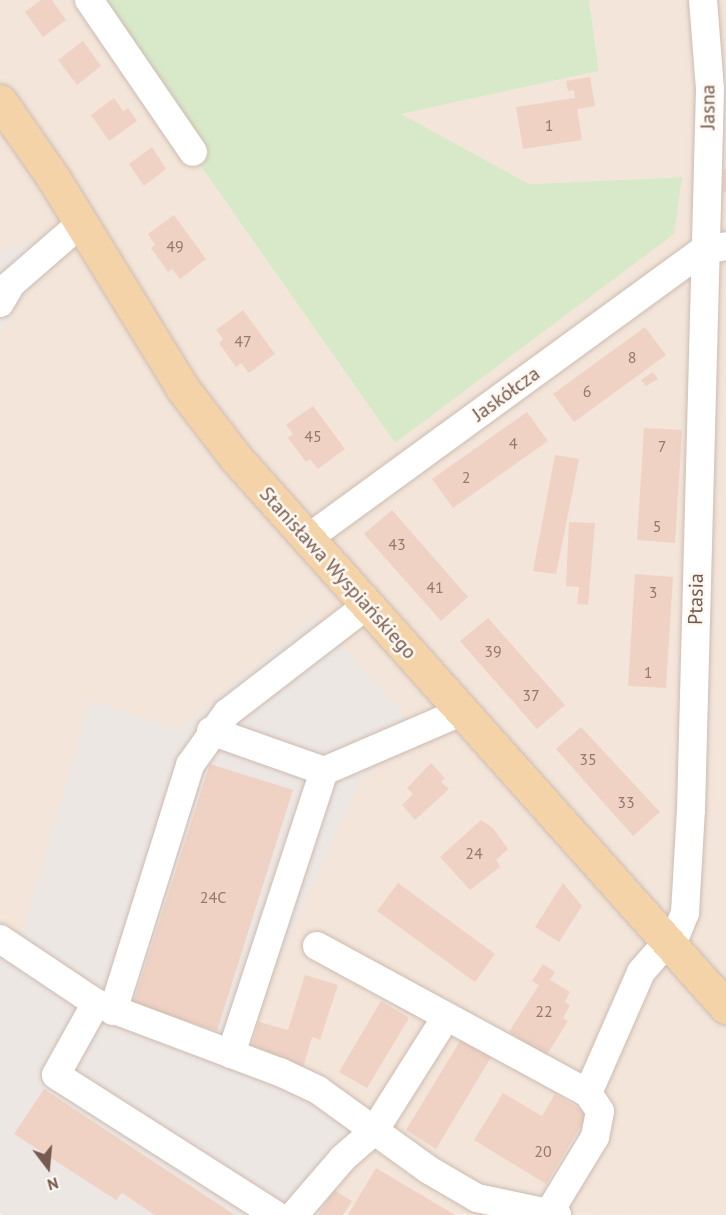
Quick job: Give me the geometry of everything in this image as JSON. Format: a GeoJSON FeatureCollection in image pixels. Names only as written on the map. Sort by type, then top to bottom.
{"type":"FeatureCollection","features":[{"type":"Feature","properties":{"kind":"main road","name":"Stanisława Wyspiańskiego"},"geometry":{"type":"LineString","coordinates":[[0,101],[183,388],[307,539],[726,1007]]}},
{"type":"Feature","properties":{"kind":"street"},"geometry":{"type":"LineString","coordinates":[[89,0],[194,152]]}},
{"type":"Feature","properties":{"kind":"street","name":"Jasna"},"geometry":{"type":"LineString","coordinates":[[703,0],[710,89],[715,248]]}},
{"type":"Feature","properties":{"kind":"street"},"geometry":{"type":"LineString","coordinates":[[4,288],[80,224]]}},
{"type":"Feature","properties":{"kind":"street","name":"Jaskółcza"},"geometry":{"type":"LineString","coordinates":[[307,539],[715,248]]}},
{"type":"Feature","properties":{"kind":"street","name":"Ptasia"},"geometry":{"type":"LineString","coordinates":[[588,1093],[641,972],[670,943],[685,913],[715,248]]}},
{"type":"Feature","properties":{"kind":"street"},"geometry":{"type":"LineString","coordinates":[[276,1215],[56,1075],[104,1007],[190,765],[211,731],[227,713],[367,605]]}},
{"type":"Feature","properties":{"kind":"street"},"geometry":{"type":"LineString","coordinates":[[211,731],[324,771],[463,711]]}},
{"type":"Feature","properties":{"kind":"street"},"geometry":{"type":"LineString","coordinates":[[231,1054],[324,771]]}},
{"type":"Feature","properties":{"kind":"street"},"geometry":{"type":"LineString","coordinates":[[0,939],[104,1007],[231,1054],[318,1090],[374,1131],[477,1198],[554,1213],[595,1137],[600,1111],[588,1093],[317,946]]}},
{"type":"Feature","properties":{"kind":"street"},"geometry":{"type":"LineString","coordinates":[[294,1215],[343,1158],[374,1131],[446,1017]]}},
{"type":"Feature","properties":{"kind":"shaded area"},"geometry":{"type":"Polygon","coordinates":[[[0,0],[84,0],[395,443],[681,177],[529,184],[400,114],[599,71],[589,0],[726,0],[726,1215],[0,1213],[0,0]]]}},
{"type":"Feature","properties":{"kind":"shaded area"},"geometry":{"type":"Polygon","coordinates":[[[33,240],[43,265],[0,336],[0,253],[33,240]]]}},
{"type":"Feature","properties":{"kind":"shaded area"},"geometry":{"type":"Polygon","coordinates":[[[316,616],[421,734],[360,781],[249,1027],[240,1062],[380,1119],[317,1215],[3,1215],[0,1213],[0,928],[20,940],[91,700],[178,730],[316,616]]]}},
{"type":"Feature","properties":{"kind":"green space"},"geometry":{"type":"Polygon","coordinates":[[[84,0],[589,0],[599,71],[401,114],[529,184],[682,177],[674,234],[395,443],[84,0]]]}},
{"type":"Feature","properties":{"kind":"building"},"geometry":{"type":"Polygon","coordinates":[[[41,0],[52,0],[66,20],[43,37],[25,12],[41,0]]]}},
{"type":"Feature","properties":{"kind":"building"},"geometry":{"type":"Polygon","coordinates":[[[83,41],[101,66],[77,85],[58,60],[83,41]]]}},
{"type":"Feature","properties":{"kind":"building"},"geometry":{"type":"Polygon","coordinates":[[[590,77],[595,106],[577,109],[582,140],[523,149],[516,107],[575,98],[574,90],[568,91],[566,81],[590,77]]]}},
{"type":"Feature","properties":{"kind":"building"},"geometry":{"type":"Polygon","coordinates":[[[114,98],[123,111],[128,108],[137,121],[109,141],[91,115],[114,98]]]}},
{"type":"Feature","properties":{"kind":"building"},"geometry":{"type":"Polygon","coordinates":[[[152,147],[166,169],[144,186],[129,164],[152,147]]]}},
{"type":"Feature","properties":{"kind":"building"},"geometry":{"type":"Polygon","coordinates":[[[724,169],[726,169],[726,192],[722,192],[724,169]]]}},
{"type":"Feature","properties":{"kind":"building"},"geometry":{"type":"Polygon","coordinates":[[[174,215],[206,259],[180,279],[172,269],[168,272],[151,248],[155,245],[148,234],[174,215]]]}},
{"type":"Feature","properties":{"kind":"building"},"geometry":{"type":"Polygon","coordinates":[[[243,310],[275,354],[249,373],[241,363],[236,367],[219,343],[223,339],[216,330],[243,310]]]}},
{"type":"Feature","properties":{"kind":"building"},"geometry":{"type":"Polygon","coordinates":[[[645,327],[666,355],[574,422],[553,394],[645,327]]]}},
{"type":"Feature","properties":{"kind":"building"},"geometry":{"type":"Polygon","coordinates":[[[653,372],[658,379],[646,386],[641,380],[653,372]]]}},
{"type":"Feature","properties":{"kind":"building"},"geometry":{"type":"Polygon","coordinates":[[[313,406],[345,449],[318,469],[310,459],[306,462],[288,438],[293,434],[286,425],[313,406]]]}},
{"type":"Feature","properties":{"kind":"building"},"geometry":{"type":"Polygon","coordinates":[[[527,412],[548,441],[453,508],[432,479],[527,412]]]}},
{"type":"Feature","properties":{"kind":"building"},"geometry":{"type":"Polygon","coordinates":[[[644,428],[682,430],[675,543],[637,540],[644,428]]]}},
{"type":"Feature","properties":{"kind":"building"},"geometry":{"type":"Polygon","coordinates":[[[555,455],[579,459],[556,574],[533,571],[555,455]]]}},
{"type":"Feature","properties":{"kind":"building"},"geometry":{"type":"Polygon","coordinates":[[[392,510],[468,597],[441,621],[364,534],[392,510]]]}},
{"type":"Feature","properties":{"kind":"building"},"geometry":{"type":"Polygon","coordinates":[[[569,522],[595,523],[588,605],[577,604],[579,587],[566,586],[569,522]]]}},
{"type":"Feature","properties":{"kind":"building"},"geometry":{"type":"Polygon","coordinates":[[[635,574],[673,577],[666,688],[628,686],[635,574]]]}},
{"type":"Feature","properties":{"kind":"building"},"geometry":{"type":"Polygon","coordinates":[[[488,618],[565,705],[537,729],[460,641],[488,618]]]}},
{"type":"Feature","properties":{"kind":"building"},"geometry":{"type":"Polygon","coordinates":[[[581,727],[660,812],[633,836],[556,749],[581,727]]]}},
{"type":"Feature","properties":{"kind":"building"},"geometry":{"type":"Polygon","coordinates":[[[431,763],[445,778],[441,782],[449,789],[415,820],[402,805],[413,794],[407,788],[431,763]]]}},
{"type":"Feature","properties":{"kind":"building"},"geometry":{"type":"Polygon","coordinates":[[[210,764],[293,790],[217,1031],[133,1004],[210,764]]]}},
{"type":"Feature","properties":{"kind":"building"},"geometry":{"type":"Polygon","coordinates":[[[481,820],[493,828],[508,849],[496,860],[500,867],[470,890],[440,857],[481,820]]]}},
{"type":"Feature","properties":{"kind":"building"},"geometry":{"type":"Polygon","coordinates":[[[398,883],[495,954],[475,982],[377,911],[398,883]]]}},
{"type":"Feature","properties":{"kind":"building"},"geometry":{"type":"Polygon","coordinates":[[[563,883],[582,906],[559,942],[535,927],[563,883]]]}},
{"type":"Feature","properties":{"kind":"building"},"geometry":{"type":"Polygon","coordinates":[[[543,964],[555,972],[550,980],[570,992],[565,1002],[570,1005],[563,1018],[568,1021],[546,1056],[520,1046],[523,1041],[509,1032],[539,985],[532,981],[543,964]]]}},
{"type":"Feature","properties":{"kind":"building"},"geometry":{"type":"Polygon","coordinates":[[[305,975],[338,985],[320,1040],[312,1037],[302,1071],[249,1056],[259,1022],[288,1030],[305,975]]]}},
{"type":"Feature","properties":{"kind":"building"},"geometry":{"type":"Polygon","coordinates":[[[381,1001],[409,1018],[367,1088],[339,1072],[381,1001]]]}},
{"type":"Feature","properties":{"kind":"building"},"geometry":{"type":"Polygon","coordinates":[[[463,1036],[493,1054],[436,1149],[406,1130],[463,1036]]]}},
{"type":"Feature","properties":{"kind":"building"},"geometry":{"type":"Polygon","coordinates":[[[44,1089],[235,1215],[155,1215],[122,1193],[116,1200],[14,1134],[44,1089]]]}},
{"type":"Feature","properties":{"kind":"building"},"geometry":{"type":"Polygon","coordinates":[[[503,1093],[542,1116],[555,1094],[588,1114],[546,1184],[474,1140],[503,1093]]]}},
{"type":"Feature","properties":{"kind":"building"},"geometry":{"type":"Polygon","coordinates":[[[376,1168],[455,1215],[348,1215],[376,1168]]]}},
{"type":"Feature","properties":{"kind":"building"},"geometry":{"type":"Polygon","coordinates":[[[334,1190],[352,1201],[343,1215],[318,1215],[334,1190]]]}}]}
